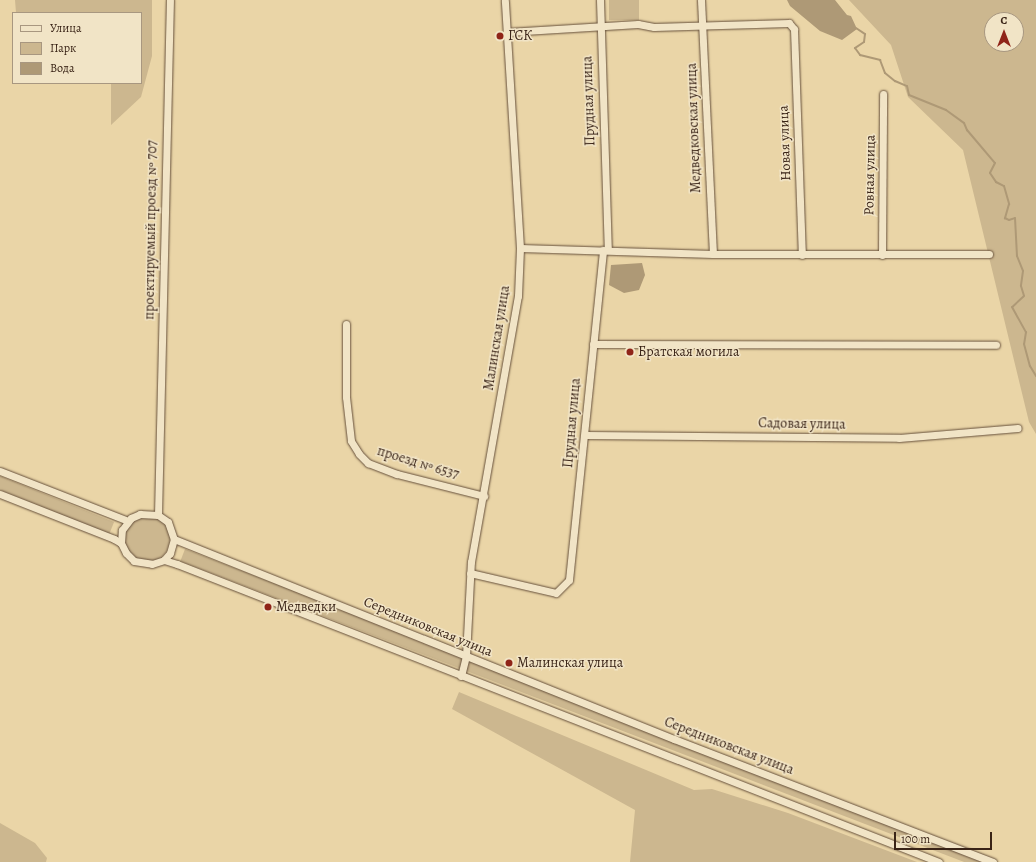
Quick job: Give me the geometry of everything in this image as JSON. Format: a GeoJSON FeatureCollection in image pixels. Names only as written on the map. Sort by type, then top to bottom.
{"type":"FeatureCollection","features":[{"type":"Feature","properties":{"kind":"street","name":"проектируемый проезд № 707"},"geometry":{"type":"LineString","coordinates":[[158,515],[170,0]]}},
{"type":"Feature","properties":{"kind":"street","name":"Малинская улица"},"geometry":{"type":"LineString","coordinates":[[461,676],[466,656],[470,574],[518,296],[520,248],[505,0]]}},
{"type":"Feature","properties":{"kind":"street","name":"Прудная улица"},"geometry":{"type":"LineString","coordinates":[[470,574],[556,592],[569,580],[585,435],[585,408],[605,250],[600,0]]}},
{"type":"Feature","properties":{"kind":"street","name":"Медведковская улица"},"geometry":{"type":"LineString","coordinates":[[701,0],[713,254]]}},
{"type":"Feature","properties":{"kind":"street","name":"Новая улица"},"geometry":{"type":"LineString","coordinates":[[703,26],[789,23],[794,29],[802,256]]}},
{"type":"Feature","properties":{"kind":"street"},"geometry":{"type":"LineString","coordinates":[[508,32],[638,24],[654,27],[703,26]]}},
{"type":"Feature","properties":{"kind":"street","name":"Ровная улица"},"geometry":{"type":"LineString","coordinates":[[882,255],[883,94]]}},
{"type":"Feature","properties":{"kind":"street"},"geometry":{"type":"LineString","coordinates":[[520,248],[802,256],[989,254]]}},
{"type":"Feature","properties":{"kind":"street","name":"проезд № 6537"},"geometry":{"type":"LineString","coordinates":[[346,324],[346,397],[351,441],[359,454],[368,463],[397,474],[484,496]]}},
{"type":"Feature","properties":{"kind":"street"},"geometry":{"type":"LineString","coordinates":[[593,344],[996,344]]}},
{"type":"Feature","properties":{"kind":"street","name":"Садовая улица"},"geometry":{"type":"LineString","coordinates":[[585,435],[899,438],[1018,428]]}},
{"type":"Feature","properties":{"kind":"street"},"geometry":{"type":"LineString","coordinates":[[0,471],[128,520]]}},
{"type":"Feature","properties":{"kind":"street"},"geometry":{"type":"LineString","coordinates":[[0,494],[121,543]]}},
{"type":"Feature","properties":{"kind":"street"},"geometry":{"type":"LineString","coordinates":[[140,514],[158,515],[168,522],[174,539],[170,553],[164,560],[152,564],[134,561],[126,554],[121,543],[122,530],[128,520],[140,514]]}},
{"type":"Feature","properties":{"kind":"street","name":"Середниковская улица"},"geometry":{"type":"LineString","coordinates":[[174,539],[466,656],[993,862]]}},
{"type":"Feature","properties":{"kind":"street"},"geometry":{"type":"LineString","coordinates":[[164,560],[936,861]]}},
{"type":"Feature","properties":{"kind":"green space"},"geometry":{"type":"Polygon","coordinates":[[[15,0],[152,0],[152,56],[141,97],[111,125],[111,84],[142,84],[142,12],[16,12],[15,0]]]}},
{"type":"Feature","properties":{"kind":"green space"},"geometry":{"type":"Polygon","coordinates":[[[609,0],[639,0],[639,20],[609,20],[609,0]]]}},
{"type":"Feature","properties":{"kind":"green space"},"geometry":{"type":"Polygon","coordinates":[[[849,0],[1036,0],[1036,434],[1029,422],[963,150],[908,97],[891,45],[849,0]]]}},
{"type":"Feature","properties":{"kind":"green space"},"geometry":{"type":"Polygon","coordinates":[[[0,476],[114,522],[109,534],[0,490],[0,476]]]}},
{"type":"Feature","properties":{"kind":"green space"},"geometry":{"type":"Polygon","coordinates":[[[147,516],[160,520],[166,526],[170,539],[166,552],[160,558],[147,562],[134,558],[128,552],[124,539],[128,526],[134,520],[147,516]]]}},
{"type":"Feature","properties":{"kind":"green space"},"geometry":{"type":"Polygon","coordinates":[[[185,549],[987,857],[985,862],[964,862],[180,561],[185,549]]]}},
{"type":"Feature","properties":{"kind":"green space"},"geometry":{"type":"Polygon","coordinates":[[[459,692],[694,790],[712,789],[788,813],[917,862],[630,862],[635,810],[452,709],[459,692]]]}},
{"type":"Feature","properties":{"kind":"green space"},"geometry":{"type":"Polygon","coordinates":[[[0,823],[35,843],[47,858],[46,862],[0,862],[0,823]]]}},
{"type":"Feature","properties":{"kind":"water"},"geometry":{"type":"Polygon","coordinates":[[[787,0],[835,0],[847,15],[851,16],[857,29],[842,40],[820,31],[790,6],[787,0]]]}},
{"type":"Feature","properties":{"kind":"water"},"geometry":{"type":"Polygon","coordinates":[[[642,263],[645,275],[639,290],[624,293],[609,285],[611,265],[642,263]]]}},
{"type":"Feature","properties":{"kind":"waterway"},"geometry":{"type":"LineString","coordinates":[[856,28],[865,34],[864,42],[855,48],[860,55],[880,60],[885,73],[895,81],[907,86],[909,95],[946,110],[964,123],[967,130],[995,163],[990,173],[996,182],[1004,186],[1009,204],[1005,218],[1009,220],[1015,218],[1017,256],[1023,271],[1021,286],[1024,296],[1012,307],[1026,332],[1024,344],[1030,366],[1036,376]]}},
{"type":"Feature","properties":{"kind":"place","name":"ГСК"},"geometry":{"type":"Point","coordinates":[500,36]}},
{"type":"Feature","properties":{"kind":"place","name":"Братская могила"},"geometry":{"type":"Point","coordinates":[630,352]}},
{"type":"Feature","properties":{"kind":"place","name":"Медведки"},"geometry":{"type":"Point","coordinates":[268,607]}},
{"type":"Feature","properties":{"kind":"place","name":"Малинская улица"},"geometry":{"type":"Point","coordinates":[509,663]}}]}
